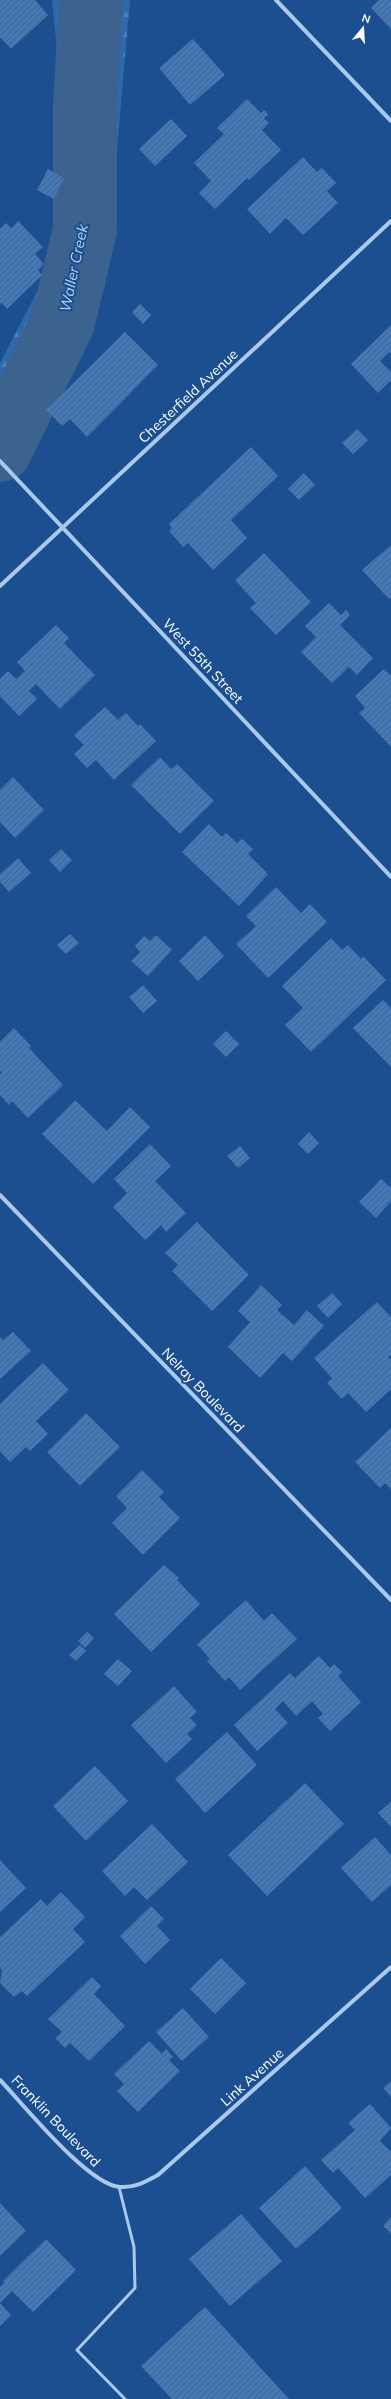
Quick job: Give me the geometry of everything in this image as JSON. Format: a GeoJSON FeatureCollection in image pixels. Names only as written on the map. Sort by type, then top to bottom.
{"type":"FeatureCollection","features":[{"type":"Feature","properties":{"kind":"street"},"geometry":{"type":"LineString","coordinates":[[276,0],[391,120]]}},
{"type":"Feature","properties":{"kind":"street","name":"Chesterfield Avenue"},"geometry":{"type":"LineString","coordinates":[[0,586],[391,221]]}},
{"type":"Feature","properties":{"kind":"street","name":"West 55th Street"},"geometry":{"type":"LineString","coordinates":[[0,461],[391,877]]}},
{"type":"Feature","properties":{"kind":"street","name":"Nelray Boulevard"},"geometry":{"type":"LineString","coordinates":[[0,1195],[391,1600]]}},
{"type":"Feature","properties":{"kind":"street","name":"Link Avenue"},"geometry":{"type":"LineString","coordinates":[[119,2187],[138,2186],[158,2175],[391,1967]]}},
{"type":"Feature","properties":{"kind":"street","name":"Franklin Boulevard"},"geometry":{"type":"LineString","coordinates":[[0,2080],[81,2166],[99,2180],[119,2187]]}},
{"type":"Feature","properties":{"kind":"lane"},"geometry":{"type":"LineString","coordinates":[[119,2187],[134,2247],[135,2288],[77,2350],[125,2399]]}},
{"type":"Feature","properties":{"kind":"green space"},"geometry":{"type":"Polygon","coordinates":[[[52,0],[130,0],[105,287],[27,442],[0,411],[0,363],[51,265],[70,176],[52,0]]]}},
{"type":"Feature","properties":{"kind":"building"},"geometry":{"type":"Polygon","coordinates":[[[0,0],[35,0],[48,15],[11,49],[0,37],[0,0]]]}},
{"type":"Feature","properties":{"kind":"building"},"geometry":{"type":"Polygon","coordinates":[[[379,0],[391,0],[391,29],[371,8],[379,0]]]}},
{"type":"Feature","properties":{"kind":"building"},"geometry":{"type":"Polygon","coordinates":[[[193,39],[225,75],[190,105],[159,68],[193,39]]]}},
{"type":"Feature","properties":{"kind":"building"},"geometry":{"type":"Polygon","coordinates":[[[247,99],[261,113],[264,110],[268,114],[264,118],[269,123],[262,130],[281,150],[249,180],[247,178],[215,209],[199,193],[211,181],[194,163],[224,134],[217,128],[247,99]]]}},
{"type":"Feature","properties":{"kind":"building"},"geometry":{"type":"Polygon","coordinates":[[[171,119],[187,136],[155,166],[139,149],[171,119]]]}},
{"type":"Feature","properties":{"kind":"building"},"geometry":{"type":"Polygon","coordinates":[[[303,157],[317,172],[322,168],[336,183],[327,191],[338,203],[303,235],[286,218],[270,234],[247,209],[303,157]]]}},
{"type":"Feature","properties":{"kind":"building"},"geometry":{"type":"Polygon","coordinates":[[[48,169],[64,178],[54,199],[37,190],[48,169]]]}},
{"type":"Feature","properties":{"kind":"building"},"geometry":{"type":"Polygon","coordinates":[[[18,221],[43,247],[35,254],[44,264],[38,270],[42,275],[7,309],[2,303],[0,304],[0,229],[6,223],[11,228],[18,221]]]}},
{"type":"Feature","properties":{"kind":"building"},"geometry":{"type":"Polygon","coordinates":[[[140,304],[151,315],[143,324],[132,312],[140,304]]]}},
{"type":"Feature","properties":{"kind":"building"},"geometry":{"type":"Polygon","coordinates":[[[391,325],[391,354],[389,352],[380,361],[391,372],[391,380],[378,393],[351,364],[391,325]]]}},
{"type":"Feature","properties":{"kind":"building"},"geometry":{"type":"Polygon","coordinates":[[[125,332],[158,365],[87,437],[70,419],[62,426],[46,410],[125,332]]]}},
{"type":"Feature","properties":{"kind":"building"},"geometry":{"type":"Polygon","coordinates":[[[357,429],[368,440],[353,454],[342,443],[357,429]]]}},
{"type":"Feature","properties":{"kind":"building"},"geometry":{"type":"Polygon","coordinates":[[[251,447],[278,476],[231,520],[247,538],[213,570],[188,543],[183,547],[169,531],[172,528],[169,524],[251,447]]]}},
{"type":"Feature","properties":{"kind":"building"},"geometry":{"type":"Polygon","coordinates":[[[304,473],[315,485],[299,500],[288,489],[304,473]]]}},
{"type":"Feature","properties":{"kind":"building"},"geometry":{"type":"Polygon","coordinates":[[[391,545],[391,597],[389,599],[362,570],[391,545]]]}},
{"type":"Feature","properties":{"kind":"building"},"geometry":{"type":"Polygon","coordinates":[[[264,553],[311,602],[276,635],[250,608],[256,603],[235,580],[264,553]]]}},
{"type":"Feature","properties":{"kind":"building"},"geometry":{"type":"Polygon","coordinates":[[[329,603],[341,615],[346,610],[350,615],[340,625],[373,658],[357,675],[349,667],[332,683],[301,652],[316,637],[305,626],[329,603]]]}},
{"type":"Feature","properties":{"kind":"building"},"geometry":{"type":"Polygon","coordinates":[[[56,625],[69,638],[64,643],[95,675],[60,709],[36,684],[29,691],[37,699],[19,716],[0,696],[0,679],[8,671],[16,679],[25,671],[17,662],[56,625]]]}},
{"type":"Feature","properties":{"kind":"building"},"geometry":{"type":"Polygon","coordinates":[[[384,669],[391,676],[391,747],[359,713],[365,708],[355,696],[384,669]]]}},
{"type":"Feature","properties":{"kind":"building"},"geometry":{"type":"Polygon","coordinates":[[[105,707],[118,720],[126,713],[138,726],[140,724],[156,741],[114,780],[96,760],[87,768],[74,754],[84,745],[74,735],[105,707]]]}},
{"type":"Feature","properties":{"kind":"building"},"geometry":{"type":"Polygon","coordinates":[[[160,757],[171,769],[177,764],[214,801],[180,834],[131,785],[160,757]]]}},
{"type":"Feature","properties":{"kind":"building"},"geometry":{"type":"Polygon","coordinates":[[[13,777],[44,810],[15,838],[0,822],[0,790],[13,777]]]}},
{"type":"Feature","properties":{"kind":"building"},"geometry":{"type":"Polygon","coordinates":[[[209,824],[222,837],[226,833],[237,843],[242,839],[253,849],[248,854],[268,874],[239,906],[182,852],[209,824]]]}},
{"type":"Feature","properties":{"kind":"building"},"geometry":{"type":"Polygon","coordinates":[[[61,849],[72,860],[60,872],[49,860],[61,849]]]}},
{"type":"Feature","properties":{"kind":"building"},"geometry":{"type":"Polygon","coordinates":[[[18,858],[31,873],[9,892],[0,882],[0,874],[18,858]]]}},
{"type":"Feature","properties":{"kind":"building"},"geometry":{"type":"Polygon","coordinates":[[[276,887],[301,913],[310,904],[327,922],[268,978],[236,944],[256,926],[246,916],[276,887]]]}},
{"type":"Feature","properties":{"kind":"building"},"geometry":{"type":"Polygon","coordinates":[[[70,934],[79,943],[66,954],[57,945],[70,934]]]}},
{"type":"Feature","properties":{"kind":"building"},"geometry":{"type":"Polygon","coordinates":[[[156,935],[172,950],[148,976],[131,961],[140,952],[135,946],[144,936],[150,941],[156,935]]]}},
{"type":"Feature","properties":{"kind":"building"},"geometry":{"type":"Polygon","coordinates":[[[205,935],[224,956],[198,981],[179,961],[205,935]]]}},
{"type":"Feature","properties":{"kind":"building"},"geometry":{"type":"Polygon","coordinates":[[[331,938],[342,950],[348,945],[361,959],[363,956],[386,980],[311,1052],[285,1025],[303,1008],[282,986],[331,938]]]}},
{"type":"Feature","properties":{"kind":"building"},"geometry":{"type":"Polygon","coordinates":[[[143,985],[157,1001],[143,1013],[129,997],[143,985]]]}},
{"type":"Feature","properties":{"kind":"building"},"geometry":{"type":"Polygon","coordinates":[[[383,1000],[391,1008],[391,1067],[353,1028],[383,1000]]]}},
{"type":"Feature","properties":{"kind":"building"},"geometry":{"type":"Polygon","coordinates":[[[14,1028],[31,1046],[29,1048],[63,1085],[28,1118],[12,1101],[9,1105],[0,1095],[0,1074],[2,1072],[0,1071],[0,1042],[14,1028]]]}},
{"type":"Feature","properties":{"kind":"building"},"geometry":{"type":"Polygon","coordinates":[[[226,1031],[239,1044],[226,1057],[213,1044],[226,1031]]]}},
{"type":"Feature","properties":{"kind":"building"},"geometry":{"type":"Polygon","coordinates":[[[75,1100],[107,1131],[130,1107],[150,1127],[93,1184],[42,1134],[75,1100]]]}},
{"type":"Feature","properties":{"kind":"building"},"geometry":{"type":"Polygon","coordinates":[[[309,1132],[319,1143],[308,1154],[298,1144],[309,1132]]]}},
{"type":"Feature","properties":{"kind":"building"},"geometry":{"type":"Polygon","coordinates":[[[150,1144],[171,1166],[155,1181],[186,1213],[166,1232],[161,1225],[145,1240],[113,1207],[127,1193],[114,1179],[150,1144]]]}},
{"type":"Feature","properties":{"kind":"building"},"geometry":{"type":"Polygon","coordinates":[[[240,1146],[250,1158],[238,1168],[227,1156],[240,1146]]]}},
{"type":"Feature","properties":{"kind":"building"},"geometry":{"type":"Polygon","coordinates":[[[381,1179],[391,1188],[391,1201],[376,1218],[359,1202],[381,1179]]]}},
{"type":"Feature","properties":{"kind":"building"},"geometry":{"type":"Polygon","coordinates":[[[197,1222],[249,1275],[212,1311],[172,1271],[178,1265],[165,1253],[197,1222]]]}},
{"type":"Feature","properties":{"kind":"building"},"geometry":{"type":"Polygon","coordinates":[[[261,1285],[282,1305],[277,1310],[294,1325],[307,1310],[324,1326],[292,1361],[283,1353],[260,1378],[228,1347],[250,1322],[238,1311],[261,1285]]]}},
{"type":"Feature","properties":{"kind":"building"},"geometry":{"type":"Polygon","coordinates":[[[332,1293],[342,1304],[328,1318],[317,1306],[332,1293]]]}},
{"type":"Feature","properties":{"kind":"building"},"geometry":{"type":"Polygon","coordinates":[[[377,1302],[391,1317],[391,1355],[388,1357],[391,1360],[391,1389],[366,1412],[348,1393],[342,1399],[327,1383],[332,1378],[314,1358],[377,1302]]]}},
{"type":"Feature","properties":{"kind":"building"},"geometry":{"type":"Polygon","coordinates":[[[13,1332],[31,1351],[0,1379],[0,1337],[3,1340],[13,1332]]]}},
{"type":"Feature","properties":{"kind":"building"},"geometry":{"type":"Polygon","coordinates":[[[43,1363],[69,1390],[36,1421],[48,1434],[30,1451],[26,1447],[10,1462],[0,1451],[0,1404],[43,1363]]]}},
{"type":"Feature","properties":{"kind":"building"},"geometry":{"type":"Polygon","coordinates":[[[86,1413],[120,1447],[80,1486],[47,1452],[86,1413]]]}},
{"type":"Feature","properties":{"kind":"building"},"geometry":{"type":"Polygon","coordinates":[[[391,1428],[391,1489],[385,1483],[380,1488],[355,1462],[391,1428]]]}},
{"type":"Feature","properties":{"kind":"building"},"geometry":{"type":"Polygon","coordinates":[[[142,1470],[164,1492],[159,1497],[180,1518],[143,1555],[112,1523],[127,1508],[116,1496],[142,1470]]]}},
{"type":"Feature","properties":{"kind":"building"},"geometry":{"type":"Polygon","coordinates":[[[164,1565],[179,1578],[177,1580],[200,1604],[151,1652],[114,1614],[164,1565]]]}},
{"type":"Feature","properties":{"kind":"building"},"geometry":{"type":"Polygon","coordinates":[[[246,1600],[264,1621],[272,1613],[297,1639],[240,1690],[229,1677],[225,1681],[207,1661],[210,1659],[197,1644],[246,1600]]]}},
{"type":"Feature","properties":{"kind":"building"},"geometry":{"type":"Polygon","coordinates":[[[87,1632],[94,1638],[85,1648],[78,1641],[87,1632]]]}},
{"type":"Feature","properties":{"kind":"building"},"geometry":{"type":"Polygon","coordinates":[[[80,1645],[86,1651],[76,1661],[69,1655],[80,1645]]]}},
{"type":"Feature","properties":{"kind":"building"},"geometry":{"type":"Polygon","coordinates":[[[319,1656],[330,1668],[334,1664],[342,1672],[338,1676],[361,1702],[330,1731],[318,1718],[323,1714],[312,1701],[296,1716],[283,1701],[275,1709],[288,1723],[257,1751],[234,1725],[290,1673],[295,1678],[319,1656]]]}},
{"type":"Feature","properties":{"kind":"building"},"geometry":{"type":"Polygon","coordinates":[[[118,1659],[132,1671],[118,1686],[104,1674],[118,1659]]]}},
{"type":"Feature","properties":{"kind":"building"},"geometry":{"type":"Polygon","coordinates":[[[174,1686],[197,1712],[190,1718],[197,1725],[187,1734],[192,1739],[166,1763],[131,1725],[174,1686]]]}},
{"type":"Feature","properties":{"kind":"building"},"geometry":{"type":"Polygon","coordinates":[[[227,1732],[257,1765],[205,1813],[175,1779],[227,1732]]]}},
{"type":"Feature","properties":{"kind":"building"},"geometry":{"type":"Polygon","coordinates":[[[95,1766],[128,1801],[86,1841],[53,1806],[95,1766]]]}},
{"type":"Feature","properties":{"kind":"building"},"geometry":{"type":"Polygon","coordinates":[[[305,1783],[344,1824],[267,1896],[228,1855],[305,1783]]]}},
{"type":"Feature","properties":{"kind":"building"},"geometry":{"type":"Polygon","coordinates":[[[391,1802],[391,1827],[378,1813],[391,1802]]]}},
{"type":"Feature","properties":{"kind":"building"},"geometry":{"type":"Polygon","coordinates":[[[152,1824],[188,1862],[147,1900],[134,1887],[125,1896],[102,1871],[152,1824]]]}},
{"type":"Feature","properties":{"kind":"building"},"geometry":{"type":"Polygon","coordinates":[[[375,1837],[391,1855],[391,1885],[372,1902],[341,1868],[375,1837]]]}},
{"type":"Feature","properties":{"kind":"building"},"geometry":{"type":"Polygon","coordinates":[[[0,1860],[26,1888],[0,1912],[0,1860]]]}},
{"type":"Feature","properties":{"kind":"building"},"geometry":{"type":"Polygon","coordinates":[[[61,1892],[85,1917],[73,1929],[85,1942],[27,1996],[22,1991],[14,1997],[0,1983],[2,1970],[0,1968],[0,1937],[41,1899],[47,1906],[61,1892]]]}},
{"type":"Feature","properties":{"kind":"building"},"geometry":{"type":"Polygon","coordinates":[[[151,1906],[164,1919],[157,1926],[170,1940],[145,1964],[120,1936],[151,1906]]]}},
{"type":"Feature","properties":{"kind":"building"},"geometry":{"type":"Polygon","coordinates":[[[221,1958],[246,1983],[215,2014],[190,1989],[221,1958]]]}},
{"type":"Feature","properties":{"kind":"building"},"geometry":{"type":"Polygon","coordinates":[[[92,1977],[101,1986],[94,1994],[125,2026],[89,2061],[70,2043],[65,2048],[55,2038],[62,2032],[48,2019],[92,1977]]]}},
{"type":"Feature","properties":{"kind":"building"},"geometry":{"type":"Polygon","coordinates":[[[183,2008],[209,2037],[182,2061],[156,2032],[183,2008]]]}},
{"type":"Feature","properties":{"kind":"building"},"geometry":{"type":"Polygon","coordinates":[[[149,2041],[162,2054],[166,2049],[173,2057],[169,2060],[180,2071],[138,2112],[117,2091],[124,2084],[114,2074],[149,2041]]]}},
{"type":"Feature","properties":{"kind":"building"},"geometry":{"type":"Polygon","coordinates":[[[391,2081],[391,2097],[383,2088],[391,2081]]]}},
{"type":"Feature","properties":{"kind":"building"},"geometry":{"type":"Polygon","coordinates":[[[370,2104],[391,2128],[380,2141],[391,2152],[391,2175],[365,2198],[338,2168],[333,2173],[321,2160],[355,2130],[348,2123],[370,2104]]]}},
{"type":"Feature","properties":{"kind":"building"},"geometry":{"type":"Polygon","coordinates":[[[305,2166],[342,2208],[296,2249],[259,2208],[305,2166]]]}},
{"type":"Feature","properties":{"kind":"building"},"geometry":{"type":"Polygon","coordinates":[[[0,2203],[26,2231],[0,2256],[0,2203]]]}},
{"type":"Feature","properties":{"kind":"building"},"geometry":{"type":"Polygon","coordinates":[[[241,2214],[282,2261],[230,2306],[189,2259],[241,2214]]]}},
{"type":"Feature","properties":{"kind":"building"},"geometry":{"type":"Polygon","coordinates":[[[391,2217],[391,2233],[383,2226],[391,2217]]]}},
{"type":"Feature","properties":{"kind":"building"},"geometry":{"type":"Polygon","coordinates":[[[46,2239],[76,2270],[33,2312],[12,2291],[0,2303],[0,2287],[5,2282],[3,2281],[46,2239]]]}},
{"type":"Feature","properties":{"kind":"building"},"geometry":{"type":"Polygon","coordinates":[[[0,2303],[11,2315],[0,2326],[0,2303]]]}},
{"type":"Feature","properties":{"kind":"building"},"geometry":{"type":"Polygon","coordinates":[[[205,2307],[289,2399],[172,2399],[141,2366],[205,2307]]]}},
{"type":"Feature","properties":{"kind":"waterway","name":"Waller Creek"},"geometry":{"type":"LineString","coordinates":[[0,450],[63,322],[85,230],[85,107],[91,0]]}}]}
